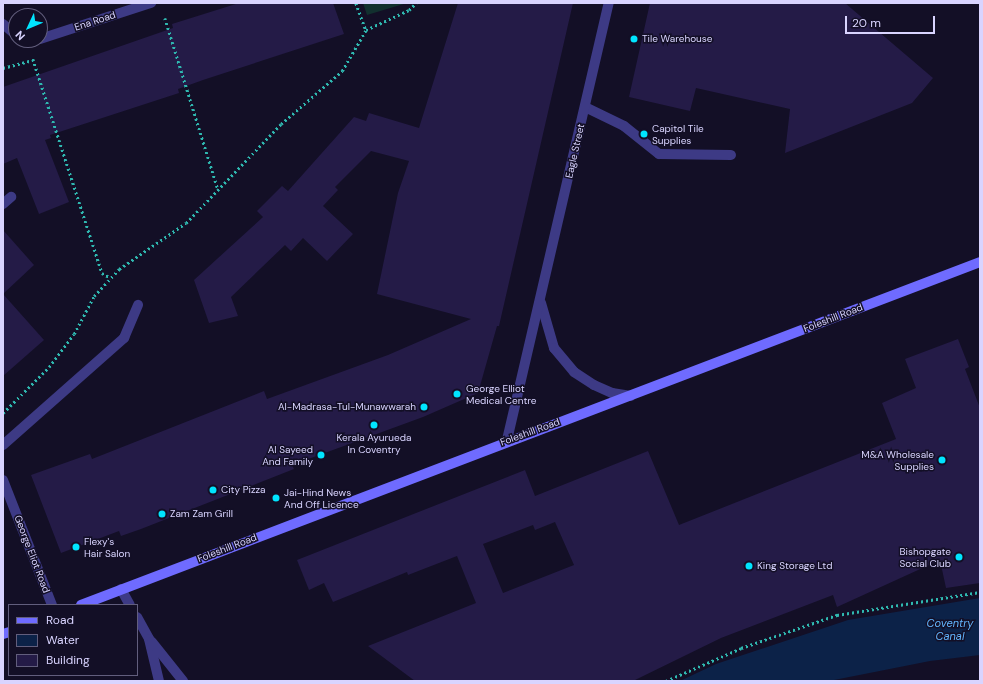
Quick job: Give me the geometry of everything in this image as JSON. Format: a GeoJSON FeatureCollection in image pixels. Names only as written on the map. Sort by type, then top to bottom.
{"type":"FeatureCollection","features":[{"type":"Feature","properties":{"kind":"main road","name":"Foleshill Road"},"geometry":{"type":"LineString","coordinates":[[84,604],[507,440],[631,396],[980,262]]}},
{"type":"Feature","properties":{"kind":"street","name":"Ena Road"},"geometry":{"type":"LineString","coordinates":[[48,36],[151,3]]}},
{"type":"Feature","properties":{"kind":"street","name":"Eagle Street"},"geometry":{"type":"LineString","coordinates":[[507,440],[609,3]]}},
{"type":"Feature","properties":{"kind":"street"},"geometry":{"type":"LineString","coordinates":[[585,107],[624,126],[659,154],[731,155]]}},
{"type":"Feature","properties":{"kind":"street","name":"Eagle Street"},"geometry":{"type":"LineString","coordinates":[[540,299],[554,348],[574,372],[594,386],[612,393],[631,396]]}},
{"type":"Feature","properties":{"kind":"street"},"geometry":{"type":"LineString","coordinates":[[3,445],[124,338],[138,305]]}},
{"type":"Feature","properties":{"kind":"street","name":"George Eliot Road"},"geometry":{"type":"LineString","coordinates":[[3,480],[52,604]]}},
{"type":"Feature","properties":{"kind":"street"},"geometry":{"type":"LineString","coordinates":[[121,589],[129,604]]}},
{"type":"Feature","properties":{"kind":"street"},"geometry":{"type":"LineString","coordinates":[[138,619],[149,639],[183,681]]}},
{"type":"Feature","properties":{"kind":"street"},"geometry":{"type":"LineString","coordinates":[[149,639],[159,681]]}},
{"type":"Feature","properties":{"kind":"path"},"geometry":{"type":"LineString","coordinates":[[356,3],[366,30]]}},
{"type":"Feature","properties":{"kind":"path"},"geometry":{"type":"LineString","coordinates":[[3,413],[49,367],[74,334],[94,296],[119,269],[186,223],[280,124],[342,72],[366,30],[409,10],[416,3]]}},
{"type":"Feature","properties":{"kind":"path"},"geometry":{"type":"LineString","coordinates":[[164,16],[218,189]]}},
{"type":"Feature","properties":{"kind":"path"},"geometry":{"type":"LineString","coordinates":[[31,53],[102,273],[111,278]]}},
{"type":"Feature","properties":{"kind":"path"},"geometry":{"type":"LineString","coordinates":[[3,68],[33,60]]}},
{"type":"Feature","properties":{"kind":"path"},"geometry":{"type":"LineString","coordinates":[[666,681],[741,648],[837,616],[980,592]]}},
{"type":"Feature","properties":{"kind":"green space"},"geometry":{"type":"Polygon","coordinates":[[[363,3],[407,3],[367,15],[363,3]]]}},
{"type":"Feature","properties":{"kind":"water","name":"Coventry Canal"},"geometry":{"type":"Polygon","coordinates":[[[980,598],[980,655],[930,661],[829,681],[680,681],[716,664],[848,620],[980,598]]]}},
{"type":"Feature","properties":{"kind":"building"},"geometry":{"type":"Polygon","coordinates":[[[239,3],[333,3],[344,34],[203,80],[178,89],[179,93],[50,135],[51,138],[45,140],[69,202],[39,214],[17,158],[3,164],[3,87],[173,28],[172,24],[239,3]]]}},
{"type":"Feature","properties":{"kind":"building"},"geometry":{"type":"Polygon","coordinates":[[[458,3],[573,3],[499,326],[497,326],[478,393],[423,417],[292,465],[294,469],[141,529],[121,536],[119,531],[61,553],[31,475],[90,454],[92,459],[264,391],[267,399],[388,355],[471,319],[377,294],[398,193],[409,161],[371,151],[335,187],[338,190],[323,206],[353,234],[327,261],[303,238],[291,251],[285,245],[231,297],[238,316],[209,323],[194,280],[263,217],[257,211],[282,186],[288,191],[354,117],[366,121],[369,113],[419,128],[458,3]]]}},
{"type":"Feature","properties":{"kind":"building"},"geometry":{"type":"Polygon","coordinates":[[[650,3],[845,3],[933,78],[912,103],[785,153],[790,109],[696,88],[690,111],[629,97],[650,3]]]}},
{"type":"Feature","properties":{"kind":"building"},"geometry":{"type":"Polygon","coordinates":[[[3,230],[34,265],[3,294],[3,230]]]}},
{"type":"Feature","properties":{"kind":"building"},"geometry":{"type":"Polygon","coordinates":[[[3,294],[44,340],[3,376],[3,294]]]}},
{"type":"Feature","properties":{"kind":"building","name":"King Storage Ltd"},"geometry":{"type":"Polygon","coordinates":[[[958,339],[969,367],[965,369],[980,408],[980,583],[946,588],[940,560],[837,607],[833,595],[721,638],[633,681],[415,681],[368,646],[476,603],[457,556],[408,575],[407,572],[333,602],[324,583],[309,590],[297,560],[525,470],[535,496],[648,451],[679,525],[896,439],[882,403],[916,388],[905,359],[958,339]],[[555,522],[535,530],[533,525],[483,544],[503,593],[574,565],[555,522]]]}},
{"type":"Feature","properties":{"kind":"place","name":"Tile Warehouse"},"geometry":{"type":"Point","coordinates":[634,39]}},
{"type":"Feature","properties":{"kind":"place","name":"Capitol Tile Supplies"},"geometry":{"type":"Point","coordinates":[644,134]}},
{"type":"Feature","properties":{"kind":"place","name":"George Elliot Medical Centre"},"geometry":{"type":"Point","coordinates":[457,394]}},
{"type":"Feature","properties":{"kind":"place","name":"Al-Madrasa-Tul-Munawwarah"},"geometry":{"type":"Point","coordinates":[424,407]}},
{"type":"Feature","properties":{"kind":"place","name":"Kerala Ayurueda In Coventry"},"geometry":{"type":"Point","coordinates":[374,425]}},
{"type":"Feature","properties":{"kind":"place","name":"Al Sayeed And Family"},"geometry":{"type":"Point","coordinates":[321,455]}},
{"type":"Feature","properties":{"kind":"place","name":"M&A Wholesale Supplies"},"geometry":{"type":"Point","coordinates":[942,460]}},
{"type":"Feature","properties":{"kind":"place","name":"City Pizza"},"geometry":{"type":"Point","coordinates":[213,490]}},
{"type":"Feature","properties":{"kind":"place","name":"Jai-Hind News And Off Licence"},"geometry":{"type":"Point","coordinates":[276,498]}},
{"type":"Feature","properties":{"kind":"place","name":"Zam Zam Grill"},"geometry":{"type":"Point","coordinates":[162,514]}},
{"type":"Feature","properties":{"kind":"place","name":"Flexy's Hair Salon"},"geometry":{"type":"Point","coordinates":[76,547]}},
{"type":"Feature","properties":{"kind":"place","name":"Bishopgate Social Club"},"geometry":{"type":"Point","coordinates":[959,557]}},
{"type":"Feature","properties":{"kind":"place","name":"King Storage Ltd"},"geometry":{"type":"Point","coordinates":[749,566]}}]}
